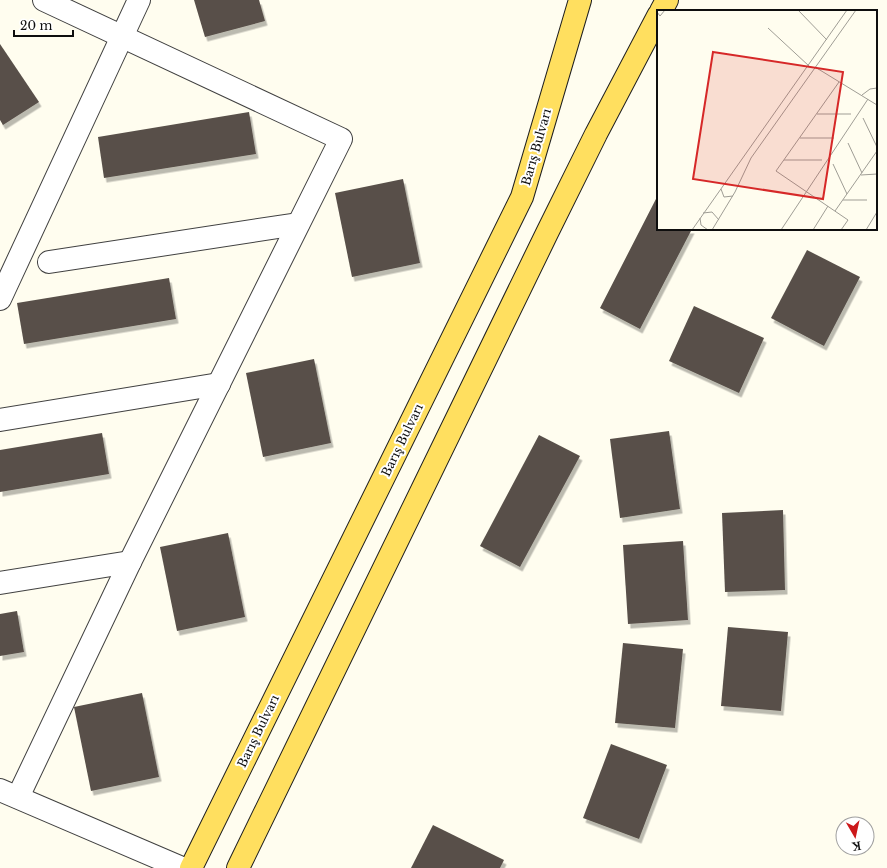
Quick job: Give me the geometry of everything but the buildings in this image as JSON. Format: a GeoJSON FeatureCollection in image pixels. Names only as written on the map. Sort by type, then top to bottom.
{"type":"FeatureCollection","features":[{"type":"Feature","properties":{"kind":"main road","name":"Barış Bulvarı"},"geometry":{"type":"LineString","coordinates":[[191,868],[522,197],[580,0]]}},
{"type":"Feature","properties":{"kind":"main road"},"geometry":{"type":"LineString","coordinates":[[662,10],[667,0]]}},
{"type":"Feature","properties":{"kind":"main road"},"geometry":{"type":"LineString","coordinates":[[238,868],[599,127],[657,18]]}},
{"type":"Feature","properties":{"kind":"street"},"geometry":{"type":"LineString","coordinates":[[44,0],[341,139],[130,562],[9,793],[182,868]]}},
{"type":"Feature","properties":{"kind":"street"},"geometry":{"type":"LineString","coordinates":[[0,299],[124,37],[139,0]]}},
{"type":"Feature","properties":{"kind":"street"},"geometry":{"type":"LineString","coordinates":[[49,262],[298,224]]}},
{"type":"Feature","properties":{"kind":"street"},"geometry":{"type":"LineString","coordinates":[[0,420],[219,384]]}},
{"type":"Feature","properties":{"kind":"street"},"geometry":{"type":"LineString","coordinates":[[0,583],[130,562]]}}]}
